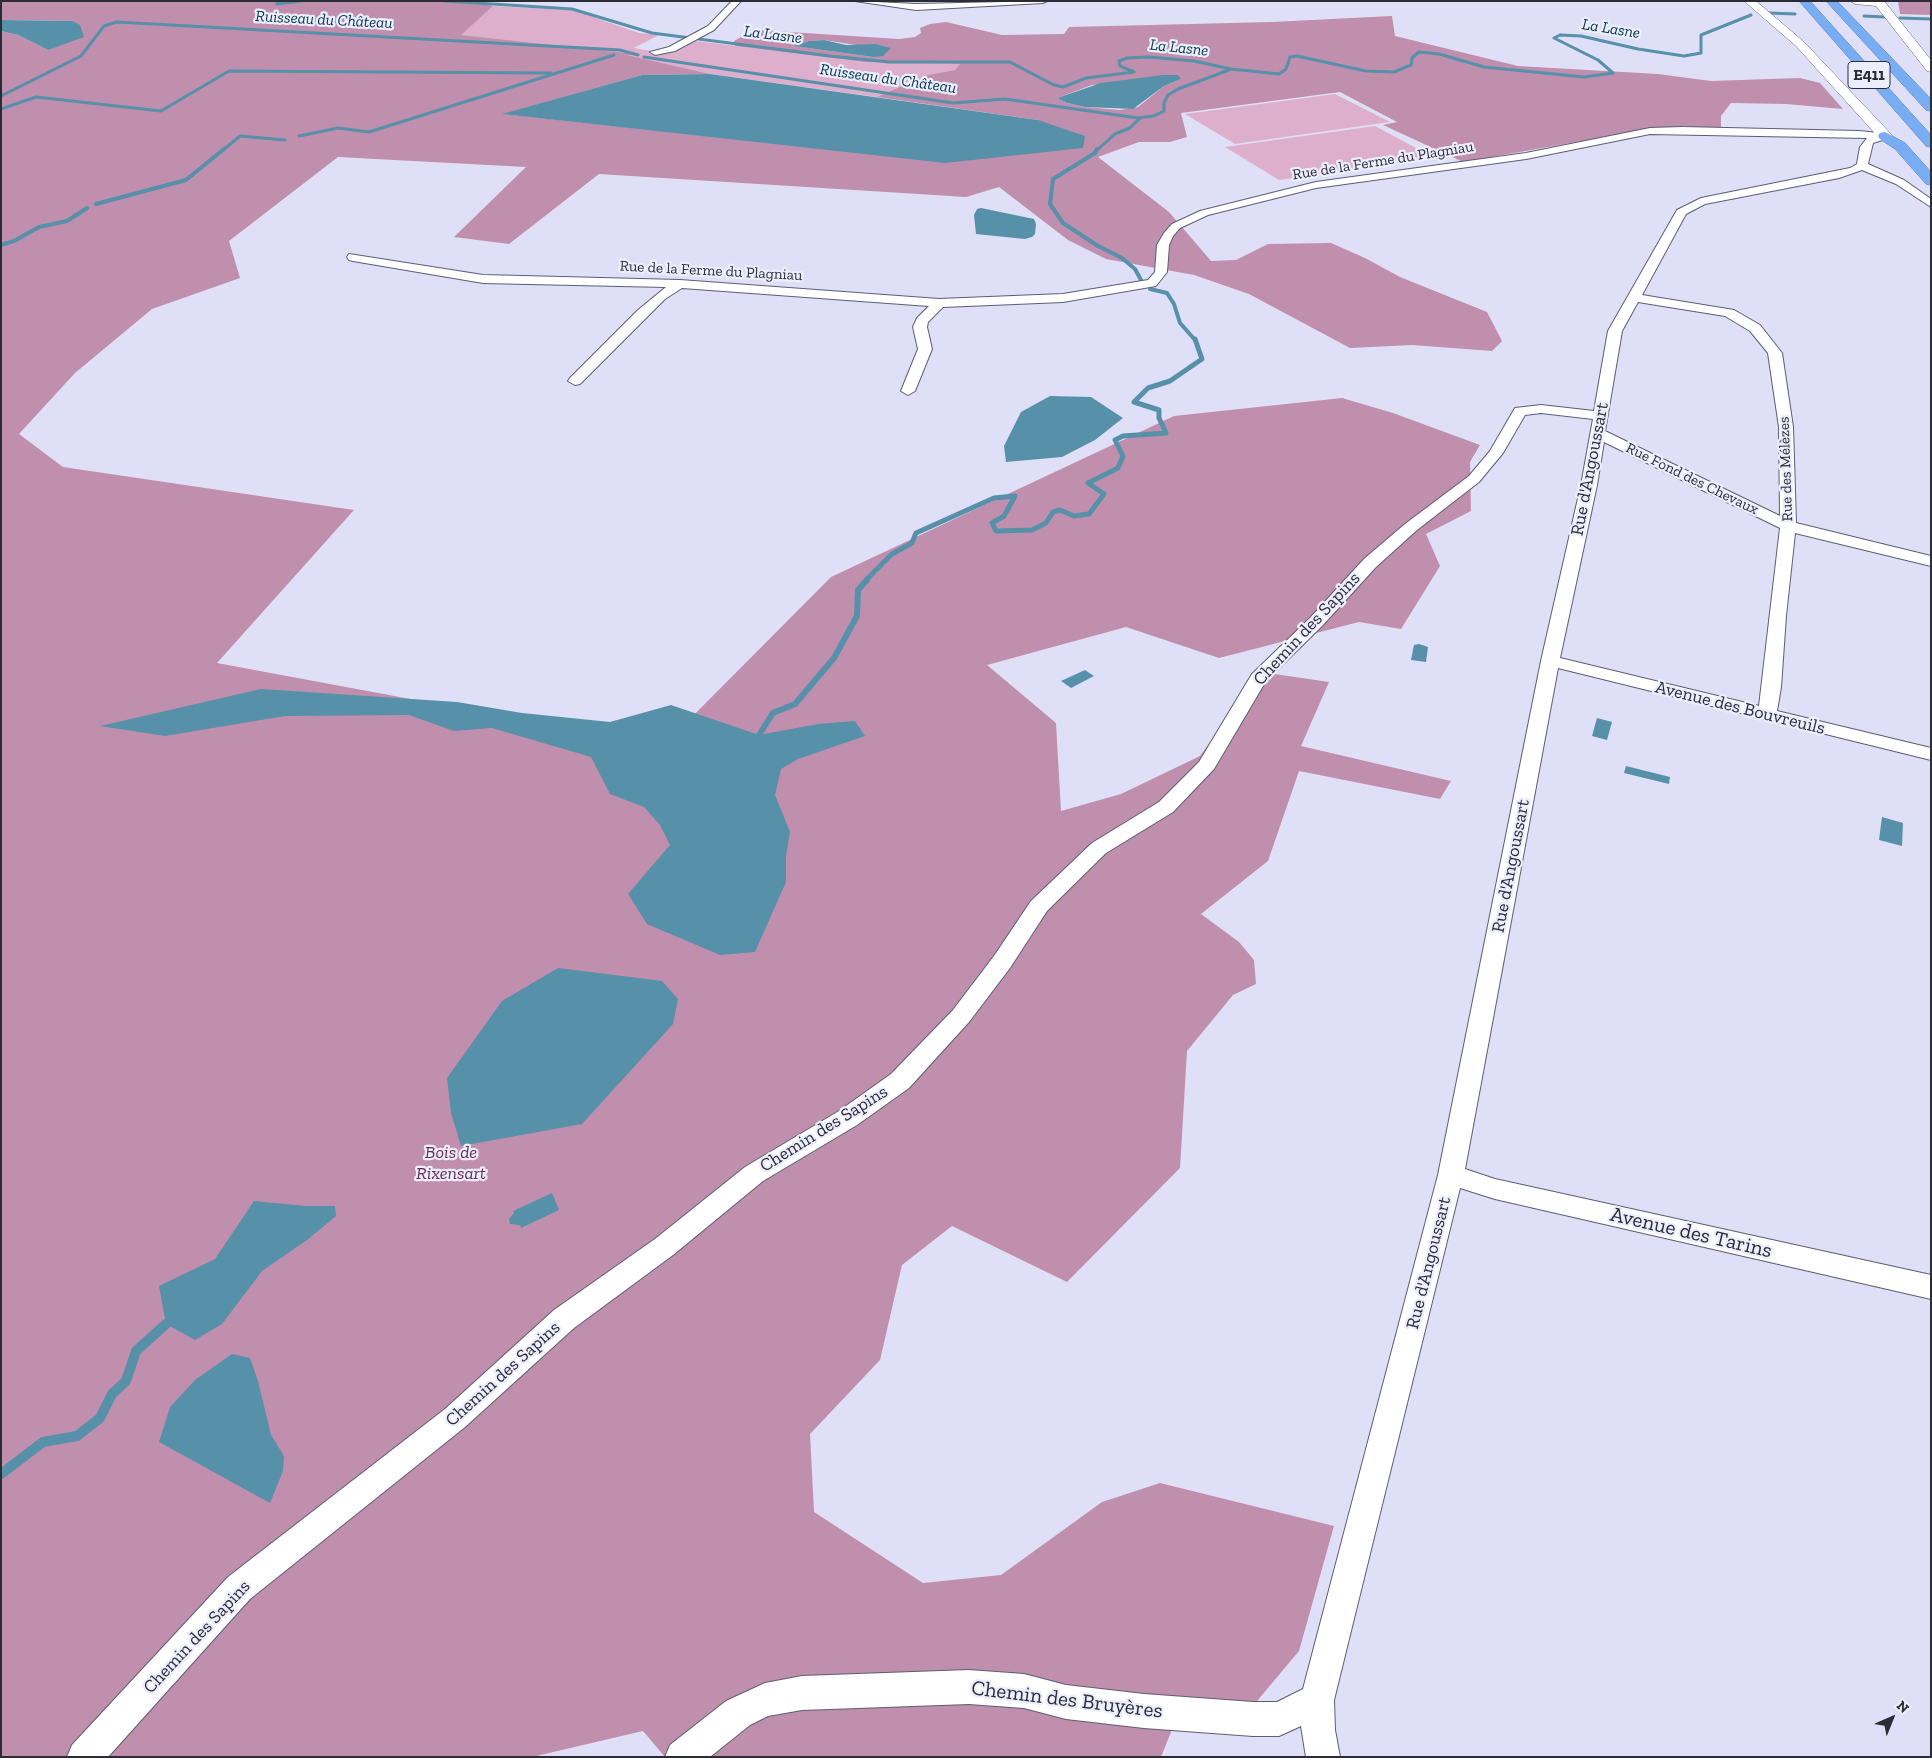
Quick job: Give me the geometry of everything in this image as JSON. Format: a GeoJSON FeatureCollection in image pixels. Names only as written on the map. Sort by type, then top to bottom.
{"type":"FeatureCollection","features":[{"type":"Feature","properties":{"kind":"highway","name":"E411"},"geometry":{"type":"LineString","coordinates":[[1806,4],[1931,143]]}},
{"type":"Feature","properties":{"kind":"highway","name":"E411"},"geometry":{"type":"LineString","coordinates":[[1833,4],[1931,107]]}},
{"type":"Feature","properties":{"kind":"highway"},"geometry":{"type":"LineString","coordinates":[[1881,136],[1900,146],[1931,181]]}},
{"type":"Feature","properties":{"kind":"street"},"geometry":{"type":"LineString","coordinates":[[655,52],[672,49],[711,28],[737,1]]}},
{"type":"Feature","properties":{"kind":"street"},"geometry":{"type":"LineString","coordinates":[[859,1],[916,7],[1043,1]]}},
{"type":"Feature","properties":{"kind":"street"},"geometry":{"type":"LineString","coordinates":[[1737,1],[1753,5],[1800,44],[1881,136],[1869,141],[1862,166],[1900,182],[1931,204]]}},
{"type":"Feature","properties":{"kind":"street"},"geometry":{"type":"LineString","coordinates":[[1854,1],[1879,2],[1931,68]]}},
{"type":"Feature","properties":{"kind":"street","name":"Rue de la Ferme du Plagniau"},"geometry":{"type":"LineString","coordinates":[[353,257],[480,279],[680,284],[939,303],[978,303],[1063,298],[1132,288],[1152,283],[1161,272],[1163,245],[1168,235],[1176,226],[1189,218],[1294,190],[1340,181],[1526,156],[1650,131],[1682,130],[1881,136]]}},
{"type":"Feature","properties":{"kind":"street","name":"Rue d'Angoussart"},"geometry":{"type":"LineString","coordinates":[[1323,1757],[1318,1730],[1317,1700],[1451,1175],[1550,661],[1600,424],[1615,331],[1677,216],[1691,205],[1720,196],[1839,175],[1862,166]]}},
{"type":"Feature","properties":{"kind":"street"},"geometry":{"type":"LineString","coordinates":[[575,381],[642,313],[661,296],[680,284]]}},
{"type":"Feature","properties":{"kind":"street","name":"Rue des Mélèzes"},"geometry":{"type":"LineString","coordinates":[[1633,297],[1730,313],[1755,328],[1771,345],[1775,353],[1776,370],[1786,427],[1788,526],[1779,598],[1772,687],[1767,714]]}},
{"type":"Feature","properties":{"kind":"street"},"geometry":{"type":"LineString","coordinates":[[908,390],[925,349],[920,328],[922,321],[939,303]]}},
{"type":"Feature","properties":{"kind":"street","name":"Chemin des Sapins"},"geometry":{"type":"LineString","coordinates":[[84,1757],[156,1681],[206,1622],[239,1588],[455,1418],[534,1344],[564,1319],[664,1247],[754,1174],[848,1118],[900,1081],[961,1016],[1002,962],[1039,906],[1099,848],[1166,807],[1207,765],[1258,678],[1316,622],[1322,612],[1370,563],[1411,527],[1474,479],[1496,452],[1520,411],[1541,409],[1600,424]]}},
{"type":"Feature","properties":{"kind":"street","name":"Rue Fond des Chevaux"},"geometry":{"type":"LineString","coordinates":[[1600,424],[1788,526],[1931,561]]}},
{"type":"Feature","properties":{"kind":"street","name":"Avenue des Bouvreuils"},"geometry":{"type":"LineString","coordinates":[[1550,661],[1931,754]]}},
{"type":"Feature","properties":{"kind":"street","name":"Avenue des Tarins"},"geometry":{"type":"LineString","coordinates":[[1451,1175],[1495,1189],[1931,1287]]}},
{"type":"Feature","properties":{"kind":"street","name":"Chemin des Bruyères"},"geometry":{"type":"LineString","coordinates":[[682,1757],[738,1713],[765,1700],[802,1694],[969,1687],[1024,1691],[1066,1702],[1144,1711],[1253,1719],[1280,1719],[1317,1700]]}},
{"type":"Feature","properties":{"kind":"shaded area"},"geometry":{"type":"Polygon","coordinates":[[[493,6],[573,10],[639,33],[659,35],[634,48],[664,53],[679,50],[696,41],[864,62],[961,64],[955,70],[927,75],[877,97],[710,74],[625,55],[460,35],[493,6]]]}},
{"type":"Feature","properties":{"kind":"shaded area"},"geometry":{"type":"Polygon","coordinates":[[[1335,94],[1390,122],[1235,144],[1185,114],[1335,94]]]}},
{"type":"Feature","properties":{"kind":"shaded area"},"geometry":{"type":"Polygon","coordinates":[[[1375,126],[1433,157],[1279,180],[1225,147],[1375,126]]]}},
{"type":"Feature","properties":{"kind":"green space","name":"Bois de Rixensart"},"geometry":{"type":"Polygon","coordinates":[[[1,1],[471,1],[493,6],[461,35],[635,54],[627,55],[710,74],[642,75],[504,114],[823,149],[1038,120],[877,97],[927,75],[955,70],[960,64],[864,62],[735,46],[734,41],[758,30],[899,39],[915,37],[921,33],[920,28],[930,24],[946,22],[1002,35],[1064,34],[1069,27],[1272,22],[1392,16],[1395,36],[1518,66],[1658,74],[1711,81],[1800,78],[1820,83],[1843,109],[1786,104],[1731,103],[1721,116],[1721,128],[1633,132],[1463,162],[1383,125],[1397,122],[1340,92],[1181,113],[1187,137],[1170,142],[1139,142],[1098,157],[1169,212],[1211,261],[1236,260],[1268,244],[1331,243],[1365,258],[1400,277],[1487,312],[1502,341],[1492,351],[1412,345],[1350,348],[1249,294],[1194,275],[1106,259],[1068,240],[999,187],[966,197],[599,174],[509,244],[454,237],[526,167],[338,157],[229,241],[240,278],[152,309],[75,373],[19,434],[63,467],[354,510],[217,663],[663,746],[831,577],[1174,416],[1342,398],[1393,413],[1480,445],[1470,462],[1471,511],[1426,534],[1440,566],[1401,629],[1359,622],[1219,658],[1126,627],[987,665],[1056,723],[1061,811],[1121,794],[1200,756],[1261,672],[1329,682],[1301,746],[1451,781],[1440,799],[1299,771],[1268,861],[1201,914],[1239,942],[1254,960],[1256,984],[1233,995],[1187,1051],[1180,1168],[1067,1282],[952,1226],[902,1265],[880,1360],[810,1434],[814,1512],[923,1583],[1001,1575],[1102,1502],[1160,1483],[1334,1526],[1299,1651],[1247,1713],[1173,1727],[1161,1757],[665,1757],[643,1731],[532,1757],[1,1757],[1,31],[18,35],[48,50],[72,21],[1,20],[1,1]],[[824,40],[809,41],[795,46],[873,57],[856,45],[824,40]],[[1181,79],[1092,85],[1057,98],[1067,103],[1085,107],[1120,110],[1138,107],[1164,86],[1181,79]]]}},
{"type":"Feature","properties":{"kind":"green space"},"geometry":{"type":"Polygon","coordinates":[[[1898,1],[1931,1],[1931,15],[1900,14],[1898,1]]]}},
{"type":"Feature","properties":{"kind":"water"},"geometry":{"type":"Polygon","coordinates":[[[1,20],[72,21],[80,25],[84,37],[48,50],[18,35],[1,31],[1,20]]]}},
{"type":"Feature","properties":{"kind":"water"},"geometry":{"type":"Polygon","coordinates":[[[824,40],[846,45],[875,44],[891,48],[883,56],[873,57],[794,46],[809,41],[824,40]]]}},
{"type":"Feature","properties":{"kind":"water"},"geometry":{"type":"Polygon","coordinates":[[[710,74],[1038,120],[1085,136],[1083,148],[945,163],[502,114],[642,75],[710,74]]]}},
{"type":"Feature","properties":{"kind":"water"},"geometry":{"type":"Polygon","coordinates":[[[1163,75],[1178,75],[1181,79],[1164,86],[1133,109],[1085,107],[1067,103],[1057,98],[1101,83],[1163,75]]]}},
{"type":"Feature","properties":{"kind":"water"},"geometry":{"type":"Polygon","coordinates":[[[981,208],[1034,219],[1036,224],[1035,234],[1025,239],[976,234],[974,215],[977,209],[981,208]]]}},
{"type":"Feature","properties":{"kind":"water"},"geometry":{"type":"Polygon","coordinates":[[[1050,396],[1091,397],[1123,418],[1095,440],[1062,457],[1006,462],[1004,446],[1021,412],[1050,396]]]}},
{"type":"Feature","properties":{"kind":"water"},"geometry":{"type":"Polygon","coordinates":[[[1419,644],[1428,647],[1426,662],[1411,660],[1414,645],[1419,644]]]}},
{"type":"Feature","properties":{"kind":"water"},"geometry":{"type":"Polygon","coordinates":[[[1085,670],[1094,676],[1071,688],[1061,681],[1085,670]]]}},
{"type":"Feature","properties":{"kind":"water"},"geometry":{"type":"Polygon","coordinates":[[[261,689],[457,702],[522,713],[610,722],[671,705],[759,735],[818,724],[855,721],[865,736],[798,759],[781,769],[775,795],[790,832],[786,856],[786,882],[755,952],[720,955],[647,924],[628,894],[670,845],[660,825],[644,807],[610,794],[591,757],[492,728],[454,731],[409,715],[285,716],[165,736],[100,726],[261,689]]]}},
{"type":"Feature","properties":{"kind":"water"},"geometry":{"type":"Polygon","coordinates":[[[1597,718],[1612,722],[1607,740],[1592,736],[1597,718]]]}},
{"type":"Feature","properties":{"kind":"water"},"geometry":{"type":"Polygon","coordinates":[[[1626,766],[1670,777],[1669,784],[1624,773],[1626,766]]]}},
{"type":"Feature","properties":{"kind":"water"},"geometry":{"type":"Polygon","coordinates":[[[1882,817],[1903,823],[1902,846],[1879,840],[1882,817]]]}},
{"type":"Feature","properties":{"kind":"water"},"geometry":{"type":"Polygon","coordinates":[[[558,968],[662,981],[678,999],[673,1024],[582,1124],[461,1146],[451,1113],[447,1078],[502,1001],[558,968]]]}},
{"type":"Feature","properties":{"kind":"water"},"geometry":{"type":"Polygon","coordinates":[[[552,1193],[559,1210],[521,1228],[520,1225],[510,1224],[509,1219],[514,1213],[513,1211],[552,1193]]]}},
{"type":"Feature","properties":{"kind":"water"},"geometry":{"type":"Polygon","coordinates":[[[254,1201],[306,1206],[335,1206],[336,1216],[307,1240],[262,1271],[222,1324],[195,1340],[166,1324],[159,1286],[215,1259],[254,1201]]]}},
{"type":"Feature","properties":{"kind":"water"},"geometry":{"type":"Polygon","coordinates":[[[232,1354],[250,1358],[258,1381],[271,1435],[284,1456],[283,1471],[270,1503],[159,1442],[170,1407],[195,1380],[232,1354]]]}},
{"type":"Feature","properties":{"kind":"waterway","name":"La Lasne"},"geometry":{"type":"LineString","coordinates":[[277,1],[277,4],[302,1]]}},
{"type":"Feature","properties":{"kind":"waterway","name":"La Lasne"},"geometry":{"type":"LineString","coordinates":[[445,1],[572,9],[652,33],[830,56],[889,62],[1010,62],[1054,85],[1063,87],[1086,78],[1134,72],[1120,66],[1119,61],[1127,58],[1149,57],[1194,61],[1231,69],[1279,74],[1286,69],[1290,57],[1297,56],[1366,71],[1394,72],[1411,65],[1412,58],[1419,52],[1439,54],[1484,67],[1584,77],[1613,73],[1598,60],[1554,38],[1560,35],[1581,36],[1638,49],[1684,56],[1701,53],[1701,35],[1751,15]]}},
{"type":"Feature","properties":{"kind":"waterway","name":"La Lasne"},"geometry":{"type":"LineString","coordinates":[[1769,13],[1795,14]]}},
{"type":"Feature","properties":{"kind":"waterway","name":"La Lasne"},"geometry":{"type":"LineString","coordinates":[[1864,16],[1884,17]]}},
{"type":"Feature","properties":{"kind":"waterway","name":"La Lasne"},"geometry":{"type":"LineString","coordinates":[[1900,18],[1931,19]]}},
{"type":"Feature","properties":{"kind":"waterway","name":"Ruisseau du Château"},"geometry":{"type":"LineString","coordinates":[[1,96],[81,56],[104,26],[117,22],[620,50],[638,55]]}},
{"type":"Feature","properties":{"kind":"waterway"},"geometry":{"type":"LineString","coordinates":[[299,136],[338,128],[369,132],[614,55]]}},
{"type":"Feature","properties":{"kind":"waterway","name":"Ruisseau du Château"},"geometry":{"type":"LineString","coordinates":[[644,57],[953,103],[1005,99],[1138,118],[1154,116],[1164,111],[1164,103],[1168,95],[1178,89],[1229,70]]}},
{"type":"Feature","properties":{"kind":"waterway"},"geometry":{"type":"LineString","coordinates":[[1,109],[36,97],[161,111],[229,71],[551,73]]}},
{"type":"Feature","properties":{"kind":"waterway"},"geometry":{"type":"LineString","coordinates":[[1096,151],[1115,134],[1130,128],[1140,118]]}},
{"type":"Feature","properties":{"kind":"waterway"},"geometry":{"type":"LineString","coordinates":[[222,151],[240,136],[285,140]]}},
{"type":"Feature","properties":{"kind":"waterway"},"geometry":{"type":"LineString","coordinates":[[96,204],[186,180],[224,149]]}},
{"type":"Feature","properties":{"kind":"waterway"},"geometry":{"type":"LineString","coordinates":[[1096,151],[1053,179],[1050,204],[1063,223],[1098,246],[1122,258],[1135,269],[1141,280]]}},
{"type":"Feature","properties":{"kind":"waterway"},"geometry":{"type":"LineString","coordinates":[[1,245],[14,241],[39,227],[67,221],[87,208]]}},
{"type":"Feature","properties":{"kind":"waterway"},"geometry":{"type":"LineString","coordinates":[[1150,289],[1167,293],[1174,304],[1180,323],[1196,340]]}},
{"type":"Feature","properties":{"kind":"waterway"},"geometry":{"type":"LineString","coordinates":[[865,581],[892,554],[912,543],[916,533],[994,498],[1015,496],[1004,516],[992,523],[996,531],[1032,530],[1046,523],[1053,512],[1060,510],[1074,516],[1089,514],[1104,494],[1088,483],[1118,468],[1123,456],[1115,440],[1123,436],[1166,433],[1159,418],[1159,410],[1134,402],[1148,388],[1170,381],[1202,359],[1196,340]]}},
{"type":"Feature","properties":{"kind":"waterway"},"geometry":{"type":"LineString","coordinates":[[759,735],[773,713],[795,704],[834,658],[857,616],[858,590],[867,580]]}},
{"type":"Feature","properties":{"kind":"waterway"},"geometry":{"type":"LineString","coordinates":[[1,1474],[43,1442],[77,1436],[100,1418],[112,1394],[126,1381],[136,1351],[166,1324]]}}]}
